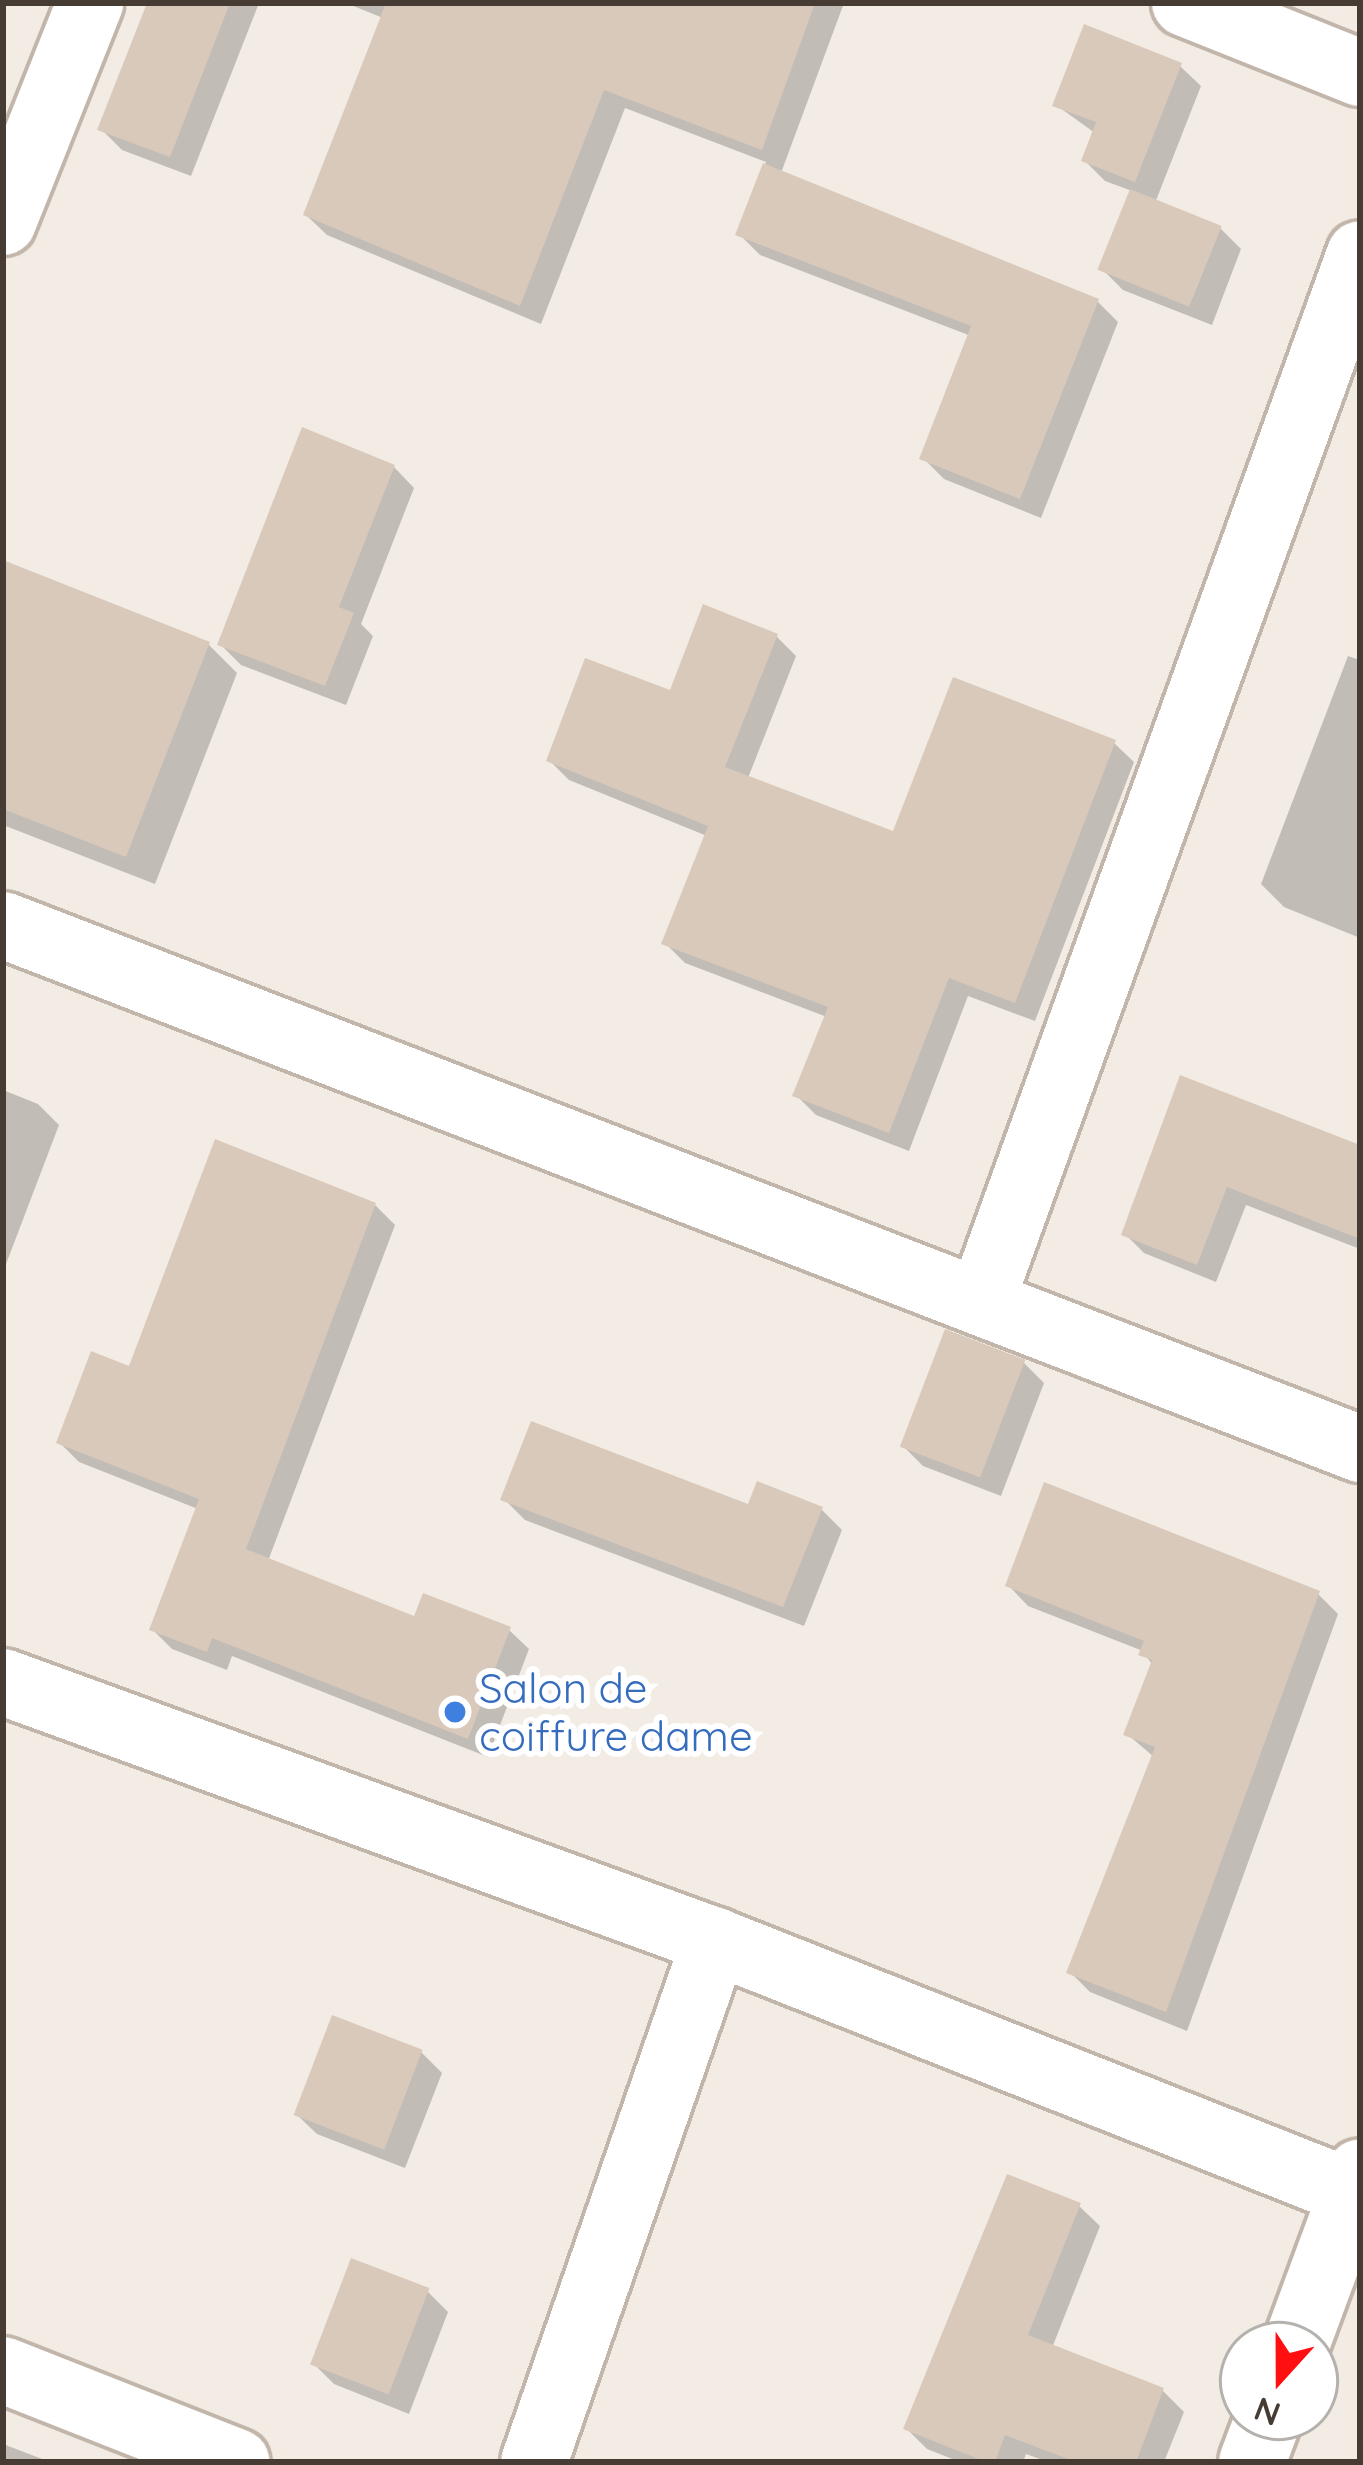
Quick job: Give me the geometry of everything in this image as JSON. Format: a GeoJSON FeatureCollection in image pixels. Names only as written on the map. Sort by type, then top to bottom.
{"type":"FeatureCollection","features":[{"type":"Feature","properties":{"kind":"street"},"geometry":{"type":"LineString","coordinates":[[3,222],[90,3]]}},
{"type":"Feature","properties":{"kind":"street"},"geometry":{"type":"LineString","coordinates":[[1185,3],[1360,73]]}},
{"type":"Feature","properties":{"kind":"street"},"geometry":{"type":"LineString","coordinates":[[981,1302],[1360,254]]}},
{"type":"Feature","properties":{"kind":"street"},"geometry":{"type":"LineString","coordinates":[[3,925],[1360,1449]]}},
{"type":"Feature","properties":{"kind":"street"},"geometry":{"type":"LineString","coordinates":[[3,1682],[715,1941],[1358,2187],[1305,2321]]}},
{"type":"Feature","properties":{"kind":"street"},"geometry":{"type":"LineString","coordinates":[[533,2462],[715,1941]]}},
{"type":"Feature","properties":{"kind":"street"},"geometry":{"type":"LineString","coordinates":[[3,2370],[237,2462]]}},
{"type":"Feature","properties":{"kind":"building"},"geometry":{"type":"Polygon","coordinates":[[[147,3],[230,3],[170,157],[97,130],[147,3]]]}},
{"type":"Feature","properties":{"kind":"building"},"geometry":{"type":"Polygon","coordinates":[[[386,3],[815,3],[762,150],[604,90],[520,306],[303,215],[386,3]]]}},
{"type":"Feature","properties":{"kind":"building"},"geometry":{"type":"Polygon","coordinates":[[[1084,24],[1182,63],[1135,182],[1081,161],[1096,122],[1052,106],[1084,24]]]}},
{"type":"Feature","properties":{"kind":"building"},"geometry":{"type":"Polygon","coordinates":[[[763,163],[1099,299],[1020,499],[919,459],[971,326],[735,235],[763,163]]]}},
{"type":"Feature","properties":{"kind":"building"},"geometry":{"type":"Polygon","coordinates":[[[1130,189],[1222,226],[1189,307],[1097,270],[1130,189]]]}},
{"type":"Feature","properties":{"kind":"building"},"geometry":{"type":"Polygon","coordinates":[[[302,427],[395,465],[339,607],[354,613],[325,686],[217,645],[302,427]]]}},
{"type":"Feature","properties":{"kind":"building"},"geometry":{"type":"Polygon","coordinates":[[[3,560],[210,642],[126,857],[3,809],[3,560]]]}},
{"type":"Feature","properties":{"kind":"building"},"geometry":{"type":"Polygon","coordinates":[[[703,604],[778,634],[725,767],[893,831],[953,677],[1116,740],[1015,1003],[949,978],[889,1133],[792,1096],[828,1007],[661,944],[708,826],[546,761],[585,658],[670,690],[703,604]]]}},
{"type":"Feature","properties":{"kind":"building"},"geometry":{"type":"Polygon","coordinates":[[[1180,1075],[1360,1145],[1360,1239],[1227,1187],[1197,1265],[1121,1235],[1180,1075]]]}},
{"type":"Feature","properties":{"kind":"building"},"geometry":{"type":"Polygon","coordinates":[[[215,1139],[376,1203],[246,1549],[414,1616],[423,1593],[511,1627],[468,1739],[212,1638],[207,1652],[149,1630],[199,1499],[56,1443],[91,1351],[129,1366],[215,1139]]]}},
{"type":"Feature","properties":{"kind":"building"},"geometry":{"type":"Polygon","coordinates":[[[945,1329],[1025,1360],[980,1477],[900,1447],[945,1329]]]}},
{"type":"Feature","properties":{"kind":"building"},"geometry":{"type":"Polygon","coordinates":[[[531,1421],[748,1504],[757,1481],[823,1507],[783,1607],[500,1500],[531,1421]]]}},
{"type":"Feature","properties":{"kind":"building"},"geometry":{"type":"Polygon","coordinates":[[[1044,1482],[1320,1591],[1166,2012],[1066,1973],[1155,1747],[1123,1735],[1152,1660],[1138,1655],[1144,1641],[1005,1586],[1044,1482]]]}},
{"type":"Feature","properties":{"kind":"building"},"geometry":{"type":"Polygon","coordinates":[[[332,2015],[423,2050],[384,2150],[294,2115],[332,2015]]]}},
{"type":"Feature","properties":{"kind":"building"},"geometry":{"type":"Polygon","coordinates":[[[1007,2174],[1081,2203],[1028,2335],[1164,2388],[1136,2462],[1076,2462],[1005,2435],[995,2462],[986,2462],[903,2429],[1007,2174]]]}},
{"type":"Feature","properties":{"kind":"building"},"geometry":{"type":"Polygon","coordinates":[[[351,2258],[429,2288],[389,2395],[310,2364],[351,2258]]]}},
{"type":"Feature","properties":{"kind":"place","name":"Salon de coiffure dame"},"geometry":{"type":"Point","coordinates":[455,1712]}}]}
